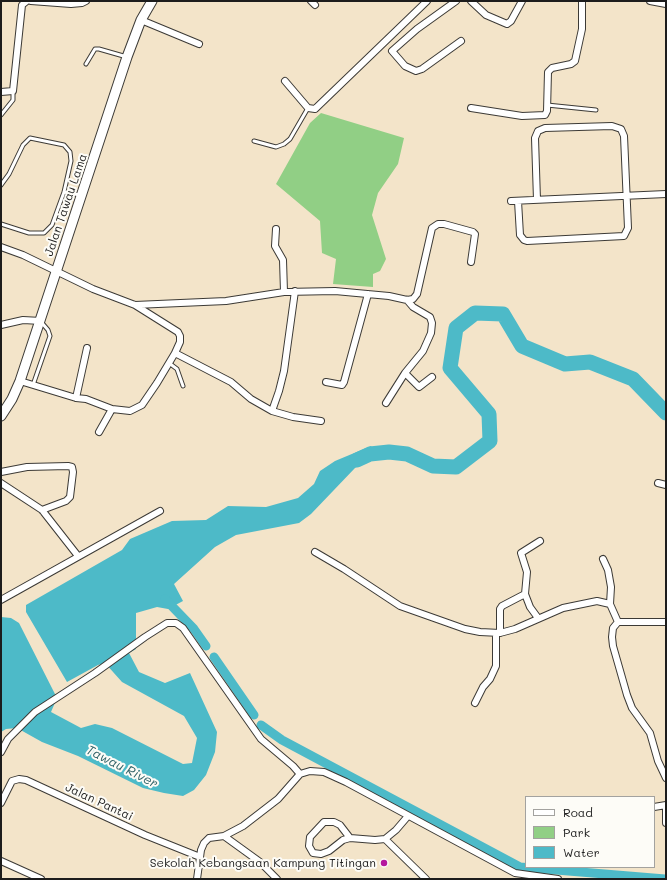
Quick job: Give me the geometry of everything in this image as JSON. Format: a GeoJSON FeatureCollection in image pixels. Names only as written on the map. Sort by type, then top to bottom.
{"type":"FeatureCollection","features":[{"type":"Feature","properties":{"kind":"street"},"geometry":{"type":"LineString","coordinates":[[1,92],[13,91],[22,5],[27,1]]}},
{"type":"Feature","properties":{"kind":"street"},"geometry":{"type":"LineString","coordinates":[[31,1],[71,4],[86,1]]}},
{"type":"Feature","properties":{"kind":"street","name":"Jalan Tawau Lama"},"geometry":{"type":"LineString","coordinates":[[1,415],[20,382],[127,57],[141,20],[152,1]]}},
{"type":"Feature","properties":{"kind":"street"},"geometry":{"type":"LineString","coordinates":[[285,81],[308,108],[315,109],[427,1]]}},
{"type":"Feature","properties":{"kind":"street"},"geometry":{"type":"LineString","coordinates":[[456,1],[417,29],[392,51],[405,66],[416,71],[422,69],[461,41]]}},
{"type":"Feature","properties":{"kind":"street"},"geometry":{"type":"LineString","coordinates":[[471,1],[486,15],[507,24],[511,22],[522,1]]}},
{"type":"Feature","properties":{"kind":"street"},"geometry":{"type":"LineString","coordinates":[[471,108],[522,116],[540,117],[545,115],[547,105],[548,72],[552,68],[571,64],[575,60],[582,29],[582,1]]}},
{"type":"Feature","properties":{"kind":"street"},"geometry":{"type":"LineString","coordinates":[[650,1],[666,4]]}},
{"type":"Feature","properties":{"kind":"street"},"geometry":{"type":"LineString","coordinates":[[141,20],[199,44]]}},
{"type":"Feature","properties":{"kind":"street"},"geometry":{"type":"LineString","coordinates":[[518,201],[520,235],[524,240],[621,237],[626,234],[628,228],[624,136],[621,129],[612,126],[545,128],[538,131],[535,138],[537,200]]}},
{"type":"Feature","properties":{"kind":"street"},"geometry":{"type":"LineString","coordinates":[[511,201],[666,194]]}},
{"type":"Feature","properties":{"kind":"street"},"geometry":{"type":"LineString","coordinates":[[135,305],[226,301],[284,292],[335,290],[407,300],[413,298],[417,294],[432,228],[438,224],[444,224],[473,232],[475,234],[472,262]]}},
{"type":"Feature","properties":{"kind":"street"},"geometry":{"type":"LineString","coordinates":[[276,229],[275,246],[283,260],[284,292]]}},
{"type":"Feature","properties":{"kind":"street"},"geometry":{"type":"LineString","coordinates":[[1,247],[23,255],[93,289],[135,305],[178,332],[180,336],[180,342],[169,363],[139,408],[130,411],[112,409],[86,399],[76,398],[20,382]]}},
{"type":"Feature","properties":{"kind":"street"},"geometry":{"type":"LineString","coordinates":[[272,410],[280,391],[284,371],[295,291]]}},
{"type":"Feature","properties":{"kind":"street"},"geometry":{"type":"LineString","coordinates":[[326,382],[342,385],[344,382],[368,294]]}},
{"type":"Feature","properties":{"kind":"street"},"geometry":{"type":"LineString","coordinates":[[386,404],[405,373],[428,342],[432,323],[430,317],[413,307],[407,300]]}},
{"type":"Feature","properties":{"kind":"street"},"geometry":{"type":"LineString","coordinates":[[1,325],[23,320],[41,321]]}},
{"type":"Feature","properties":{"kind":"street"},"geometry":{"type":"LineString","coordinates":[[76,398],[87,348]]}},
{"type":"Feature","properties":{"kind":"street"},"geometry":{"type":"LineString","coordinates":[[175,353],[231,382],[251,399],[272,410],[292,418],[320,421]]}},
{"type":"Feature","properties":{"kind":"street"},"geometry":{"type":"LineString","coordinates":[[405,373],[419,387],[432,376]]}},
{"type":"Feature","properties":{"kind":"street"},"geometry":{"type":"LineString","coordinates":[[99,432],[112,409]]}},
{"type":"Feature","properties":{"kind":"street"},"geometry":{"type":"LineString","coordinates":[[1,472],[27,467],[72,467],[73,472],[70,497],[66,501],[42,510]]}},
{"type":"Feature","properties":{"kind":"street"},"geometry":{"type":"LineString","coordinates":[[1,483],[42,510],[78,556]]}},
{"type":"Feature","properties":{"kind":"street"},"geometry":{"type":"LineString","coordinates":[[658,483],[666,485]]}},
{"type":"Feature","properties":{"kind":"street"},"geometry":{"type":"LineString","coordinates":[[1,600],[160,511]]}},
{"type":"Feature","properties":{"kind":"street"},"geometry":{"type":"LineString","coordinates":[[538,618],[530,607],[525,594],[527,572],[521,553],[540,541]]}},
{"type":"Feature","properties":{"kind":"street"},"geometry":{"type":"LineString","coordinates":[[315,552],[344,569],[400,606],[465,629],[498,633],[515,629],[563,608],[587,602],[604,602],[610,604]]}},
{"type":"Feature","properties":{"kind":"street"},"geometry":{"type":"LineString","coordinates":[[603,558],[608,570],[610,604],[618,622]]}},
{"type":"Feature","properties":{"kind":"street"},"geometry":{"type":"LineString","coordinates":[[475,703],[496,666],[500,610],[502,606],[525,594]]}},
{"type":"Feature","properties":{"kind":"street"},"geometry":{"type":"LineString","coordinates":[[618,622],[666,622]]}},
{"type":"Feature","properties":{"kind":"street"},"geometry":{"type":"LineString","coordinates":[[618,622],[613,628],[613,646],[627,695],[632,708],[650,733],[658,761],[666,778]]}},
{"type":"Feature","properties":{"kind":"street"},"geometry":{"type":"LineString","coordinates":[[1,752],[8,739],[35,712],[168,623],[176,623],[183,628],[261,739],[293,766],[300,774]]}},
{"type":"Feature","properties":{"kind":"street"},"geometry":{"type":"LineString","coordinates":[[197,879],[200,857],[204,843],[209,838],[224,836],[243,826],[278,799],[300,774],[304,772],[324,772],[515,873],[534,878],[558,879]]}},
{"type":"Feature","properties":{"kind":"street","name":"Jalan Pantai"},"geometry":{"type":"LineString","coordinates":[[1,803],[12,781],[19,779],[26,780],[145,834],[200,857]]}},
{"type":"Feature","properties":{"kind":"street"},"geometry":{"type":"LineString","coordinates":[[655,807],[666,805],[666,823]]}},
{"type":"Feature","properties":{"kind":"street"},"geometry":{"type":"LineString","coordinates":[[350,838],[340,825],[334,822],[324,822],[310,836],[309,846],[313,853],[321,854],[329,852],[343,840],[350,838],[374,840],[385,839],[396,830],[408,816]]}},
{"type":"Feature","properties":{"kind":"street"},"geometry":{"type":"LineString","coordinates":[[224,836],[260,862],[278,879]]}},
{"type":"Feature","properties":{"kind":"street"},"geometry":{"type":"LineString","coordinates":[[385,839],[426,879]]}},
{"type":"Feature","properties":{"kind":"street"},"geometry":{"type":"LineString","coordinates":[[1,861],[42,879]]}},
{"type":"Feature","properties":{"kind":"lane"},"geometry":{"type":"LineString","coordinates":[[86,64],[95,49],[127,57]]}},
{"type":"Feature","properties":{"kind":"lane"},"geometry":{"type":"LineString","coordinates":[[1,115],[13,100],[13,91]]}},
{"type":"Feature","properties":{"kind":"lane"},"geometry":{"type":"LineString","coordinates":[[547,105],[596,110]]}},
{"type":"Feature","properties":{"kind":"lane"},"geometry":{"type":"LineString","coordinates":[[254,141],[276,147],[284,144],[290,139],[308,108]]}},
{"type":"Feature","properties":{"kind":"lane"},"geometry":{"type":"LineString","coordinates":[[1,185],[9,174],[23,145],[30,138],[64,145],[70,152],[71,161],[64,192],[52,225],[44,233],[29,233],[1,224]]}},
{"type":"Feature","properties":{"kind":"lane"},"geometry":{"type":"LineString","coordinates":[[64,192],[82,195]]}},
{"type":"Feature","properties":{"kind":"lane"},"geometry":{"type":"LineString","coordinates":[[33,386],[50,336],[48,330],[41,321]]}},
{"type":"Feature","properties":{"kind":"lane"},"geometry":{"type":"LineString","coordinates":[[169,363],[177,369],[183,386]]}},
{"type":"Feature","properties":{"kind":"green space"},"geometry":{"type":"Polygon","coordinates":[[[321,113],[404,138],[398,164],[378,193],[372,215],[386,259],[380,271],[373,274],[373,287],[333,284],[336,259],[322,253],[320,221],[276,184],[310,123],[321,113]]]}},
{"type":"Feature","properties":{"kind":"water"},"geometry":{"type":"Polygon","coordinates":[[[371,446],[380,459],[367,462],[355,468],[311,514],[299,523],[236,535],[215,547],[174,584],[183,601],[168,609],[157,607],[136,613],[136,649],[129,653],[139,672],[165,683],[190,673],[217,732],[215,752],[206,775],[194,790],[183,796],[143,788],[78,756],[42,742],[17,728],[6,729],[1,732],[1,617],[11,618],[19,623],[57,698],[51,712],[81,728],[95,724],[112,728],[183,764],[192,763],[197,738],[184,716],[122,682],[105,663],[98,665],[67,682],[26,612],[26,605],[122,550],[130,539],[172,521],[206,520],[228,506],[266,507],[298,498],[314,484],[320,471],[335,461],[371,446]]]}},
{"type":"Feature","properties":{"kind":"waterway","name":"Tawau River"},"geometry":{"type":"LineString","coordinates":[[357,460],[370,454],[389,452],[407,454],[433,466],[456,467],[490,441],[489,414],[450,368],[456,328],[475,313],[503,314],[522,346],[565,364],[590,362],[633,379],[666,413]]}},
{"type":"Feature","properties":{"kind":"waterway"},"geometry":{"type":"LineString","coordinates":[[165,599],[194,629],[206,646]]}},
{"type":"Feature","properties":{"kind":"waterway"},"geometry":{"type":"LineString","coordinates":[[214,657],[254,715]]}},
{"type":"Feature","properties":{"kind":"waterway"},"geometry":{"type":"LineString","coordinates":[[261,725],[282,740],[520,867],[525,867]]}},
{"type":"Feature","properties":{"kind":"waterway"},"geometry":{"type":"LineString","coordinates":[[532,868],[665,879]]}},
{"type":"Feature","properties":{"kind":"place","name":"Sekolah Kebangsaan Kampung Titingan"},"geometry":{"type":"Point","coordinates":[384,863]}}]}
